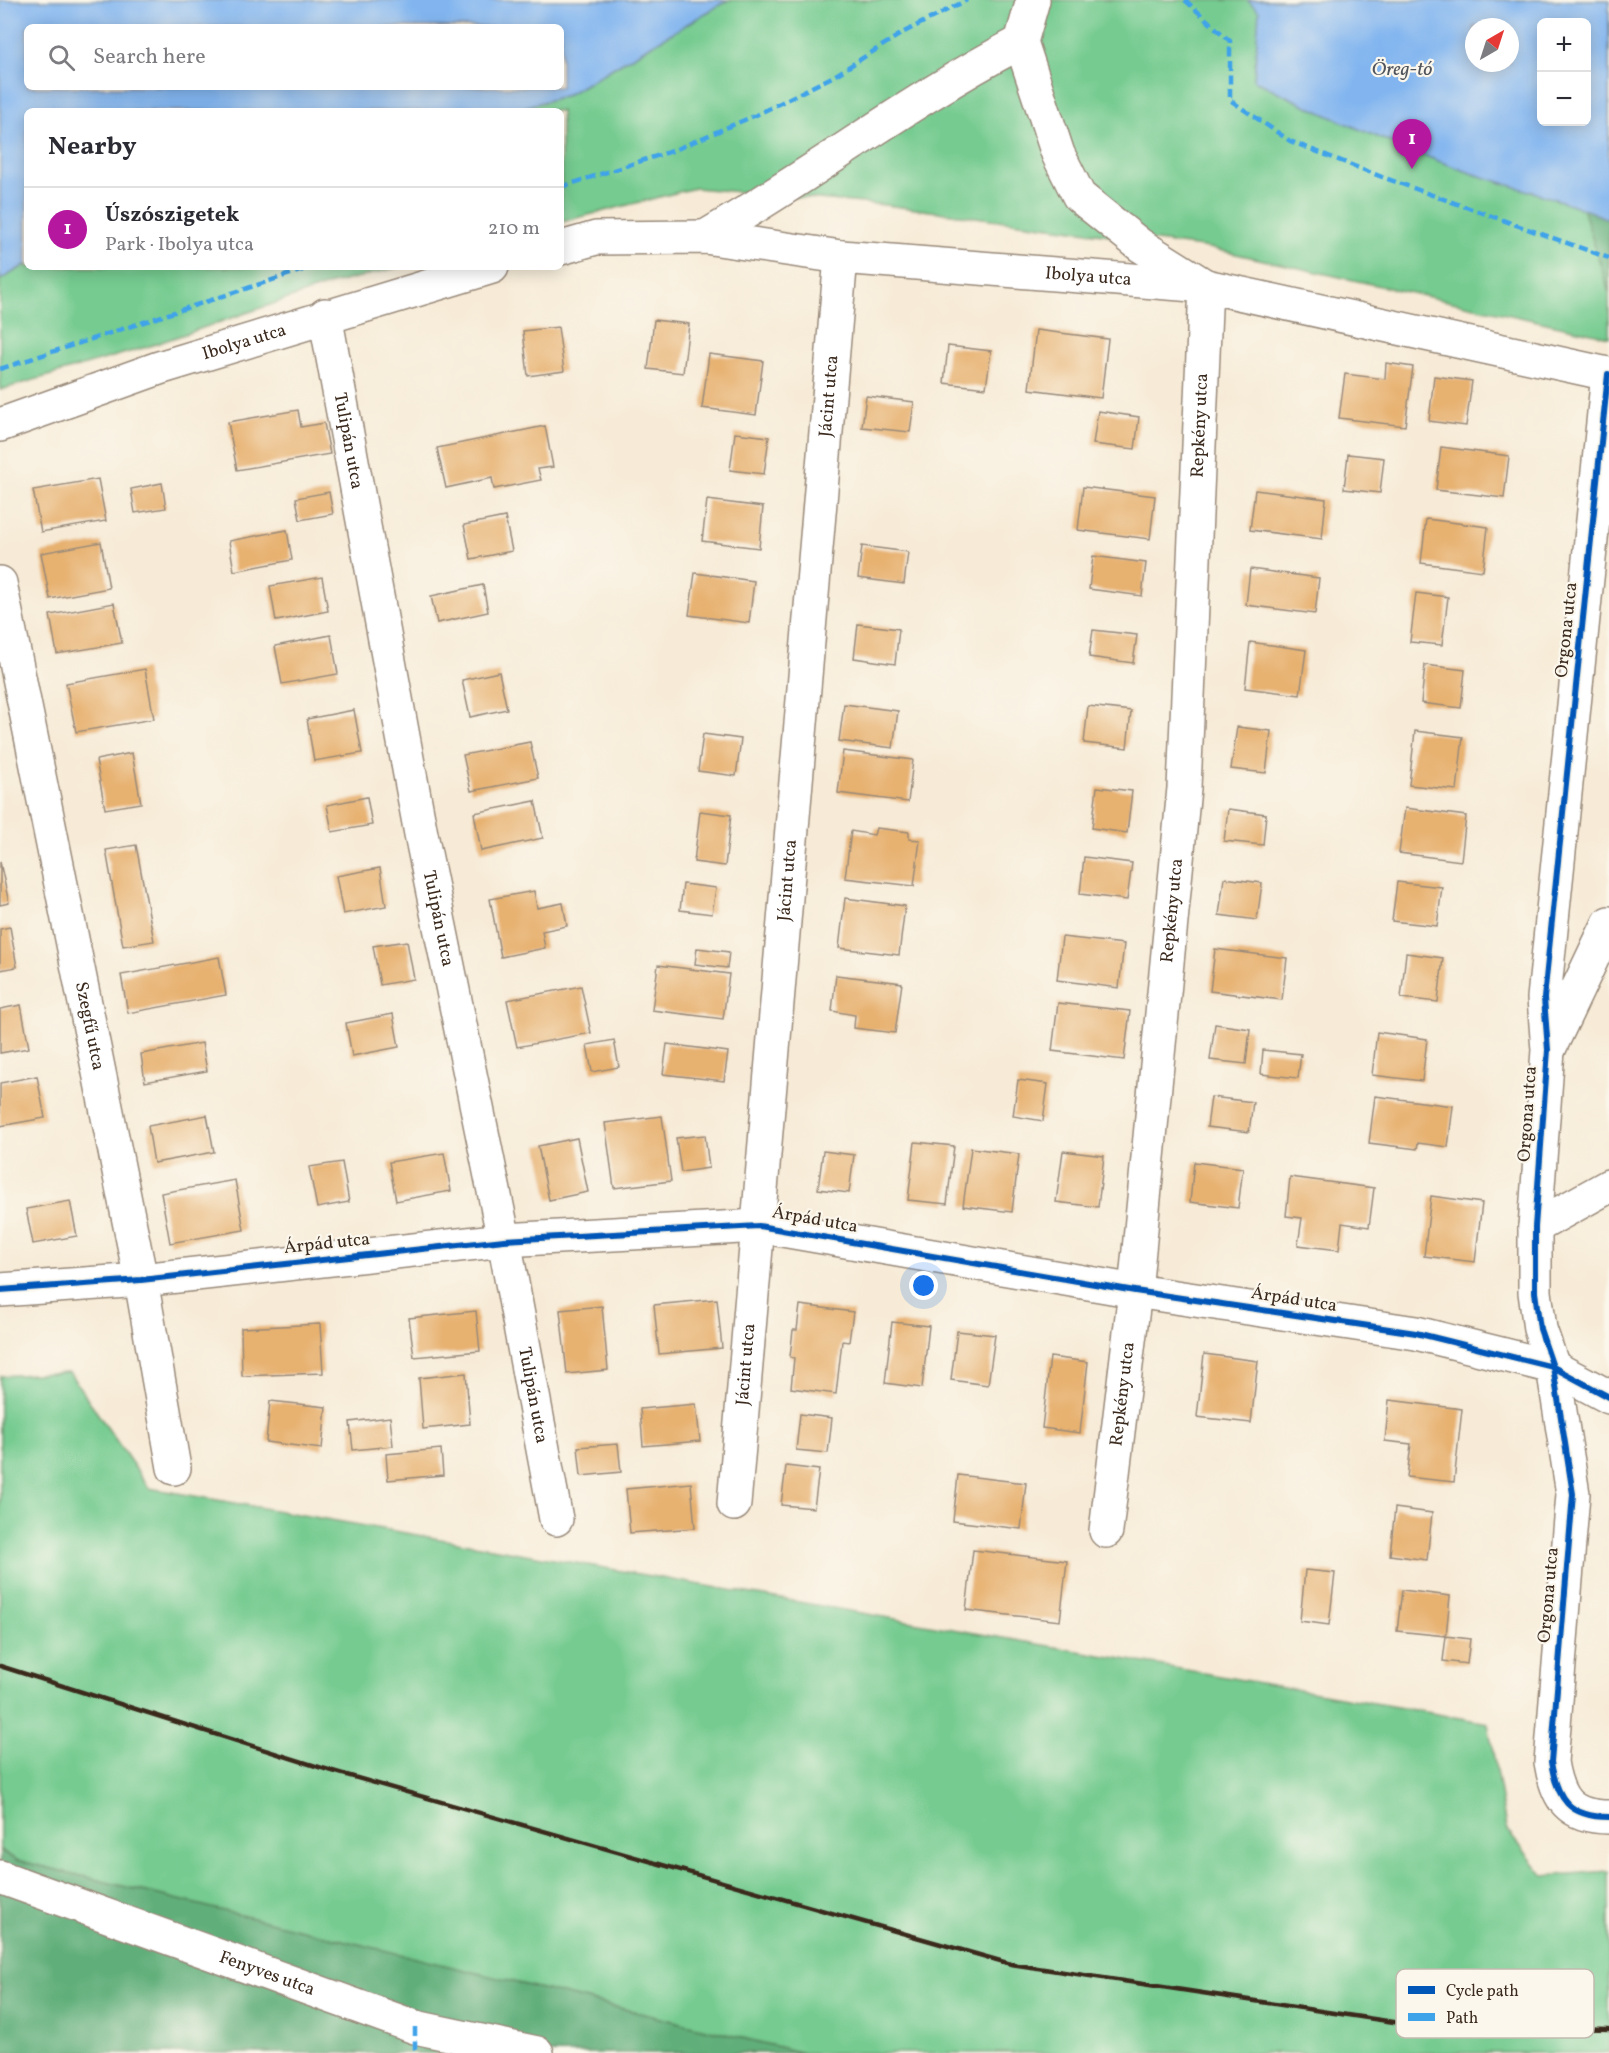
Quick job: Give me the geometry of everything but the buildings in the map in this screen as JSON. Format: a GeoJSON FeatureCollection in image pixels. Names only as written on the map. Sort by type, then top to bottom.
{"type":"FeatureCollection","features":[{"type":"Feature","properties":{"kind":"street"},"geometry":{"type":"LineString","coordinates":[[1033,0],[1021,42],[1058,154],[1079,196],[1140,245],[1206,286]]}},
{"type":"Feature","properties":{"kind":"street"},"geometry":{"type":"LineString","coordinates":[[705,237],[772,198],[975,66],[1021,42]]}},
{"type":"Feature","properties":{"kind":"street","name":"Ibolya utca"},"geometry":{"type":"LineString","coordinates":[[564,247],[596,238],[705,237],[841,257],[1206,286],[1609,375]]}},
{"type":"Feature","properties":{"kind":"street","name":"Jácint utca"},"geometry":{"type":"LineString","coordinates":[[734,1504],[841,257]]}},
{"type":"Feature","properties":{"kind":"street","name":"Ibolya utca"},"geometry":{"type":"LineString","coordinates":[[0,425],[159,368],[325,315],[482,270]]}},
{"type":"Feature","properties":{"kind":"street","name":"Repkény utca"},"geometry":{"type":"LineString","coordinates":[[1106,1531],[1135,1291],[1184,788],[1206,286]]}},
{"type":"Feature","properties":{"kind":"street","name":"Tulipán utca"},"geometry":{"type":"LineString","coordinates":[[325,315],[421,834],[504,1240],[556,1519]]}},
{"type":"Feature","properties":{"kind":"street","name":"Orgona utca"},"geometry":{"type":"LineString","coordinates":[[1609,375],[1544,998],[1548,1050],[1534,1227],[1535,1292],[1540,1329],[1553,1367],[1573,1494],[1551,1762],[1555,1788],[1569,1807],[1590,1817],[1609,1817]]}},
{"type":"Feature","properties":{"kind":"street","name":"Szegfű utca"},"geometry":{"type":"LineString","coordinates":[[0,583],[141,1280],[174,1468]]}},
{"type":"Feature","properties":{"kind":"street"},"geometry":{"type":"LineString","coordinates":[[1548,1050],[1609,923]]}},
{"type":"Feature","properties":{"kind":"street"},"geometry":{"type":"LineString","coordinates":[[1534,1227],[1609,1186]]}},
{"type":"Feature","properties":{"kind":"street","name":"Árpád utca"},"geometry":{"type":"LineString","coordinates":[[0,1290],[141,1280],[504,1240],[759,1226],[1135,1291],[1416,1333],[1553,1367],[1609,1397]]}},
{"type":"Feature","properties":{"kind":"street","name":"Fenyves utca"},"geometry":{"type":"LineString","coordinates":[[0,1877],[415,2027],[537,2053]]}},
{"type":"Feature","properties":{"kind":"green space"},"geometry":{"type":"Polygon","coordinates":[[[728,0],[1609,0],[1609,337],[1209,248],[885,205],[695,188],[564,221],[564,108],[522,108],[567,95],[728,0]]]}},
{"type":"Feature","properties":{"kind":"green space"},"geometry":{"type":"Polygon","coordinates":[[[1583,208],[1609,220],[1609,293],[1583,208]]]}},
{"type":"Feature","properties":{"kind":"green space"},"geometry":{"type":"Polygon","coordinates":[[[24,266],[24,270],[388,270],[331,284],[150,346],[0,390],[0,280],[24,266]]]}},
{"type":"Feature","properties":{"kind":"green space"},"geometry":{"type":"Polygon","coordinates":[[[69,1372],[149,1488],[1488,1723],[1506,1828],[1544,1876],[1609,1871],[1609,2053],[803,2053],[16,1860],[0,1850],[0,1376],[69,1372]]]}},
{"type":"Feature","properties":{"kind":"green space"},"geometry":{"type":"Polygon","coordinates":[[[0,1850],[16,1860],[803,2053],[0,2053],[0,1850]]]}},
{"type":"Feature","properties":{"kind":"water"},"geometry":{"type":"Polygon","coordinates":[[[0,0],[728,0],[567,95],[522,108],[24,108],[24,266],[0,280],[0,0]]]}},
{"type":"Feature","properties":{"kind":"water","name":"Öreg-tó"},"geometry":{"type":"Polygon","coordinates":[[[1247,0],[1609,0],[1609,220],[1574,205],[1465,171],[1412,151],[1254,80],[1259,11],[1247,0]]]}},
{"type":"Feature","properties":{"kind":"railway"},"geometry":{"type":"LineString","coordinates":[[0,1666],[322,1768],[1011,1964],[1396,2022]]}},
{"type":"Feature","properties":{"kind":"railway"},"geometry":{"type":"LineString","coordinates":[[1594,2029],[1609,2029]]}},
{"type":"Feature","properties":{"kind":"marked path"},"geometry":{"type":"LineString","coordinates":[[564,186],[672,151],[756,115],[834,76],[904,32],[967,0]]}},
{"type":"Feature","properties":{"kind":"marked path"},"geometry":{"type":"LineString","coordinates":[[1185,0],[1230,41],[1230,100],[1290,141],[1382,177],[1609,258]]}},
{"type":"Feature","properties":{"kind":"marked path"},"geometry":{"type":"LineString","coordinates":[[0,369],[303,270]]}},
{"type":"Feature","properties":{"kind":"marked path"},"geometry":{"type":"LineString","coordinates":[[415,2027],[415,2053]]}},
{"type":"Feature","properties":{"kind":"cycle path"},"geometry":{"type":"LineString","coordinates":[[1608,374],[1544,998],[1548,1050],[1535,1227],[1535,1292],[1540,1329],[1553,1367],[1573,1494],[1551,1762],[1557,1786],[1567,1803],[1584,1814],[1609,1817]]}},
{"type":"Feature","properties":{"kind":"cycle path"},"geometry":{"type":"LineString","coordinates":[[0,1290],[141,1280],[504,1240],[759,1226],[1135,1291],[1416,1333],[1553,1367],[1609,1397]]}},
{"type":"Feature","properties":{"kind":"place","name":"Úszószigetek"},"geometry":{"type":"Point","coordinates":[1412,169]}}]}
